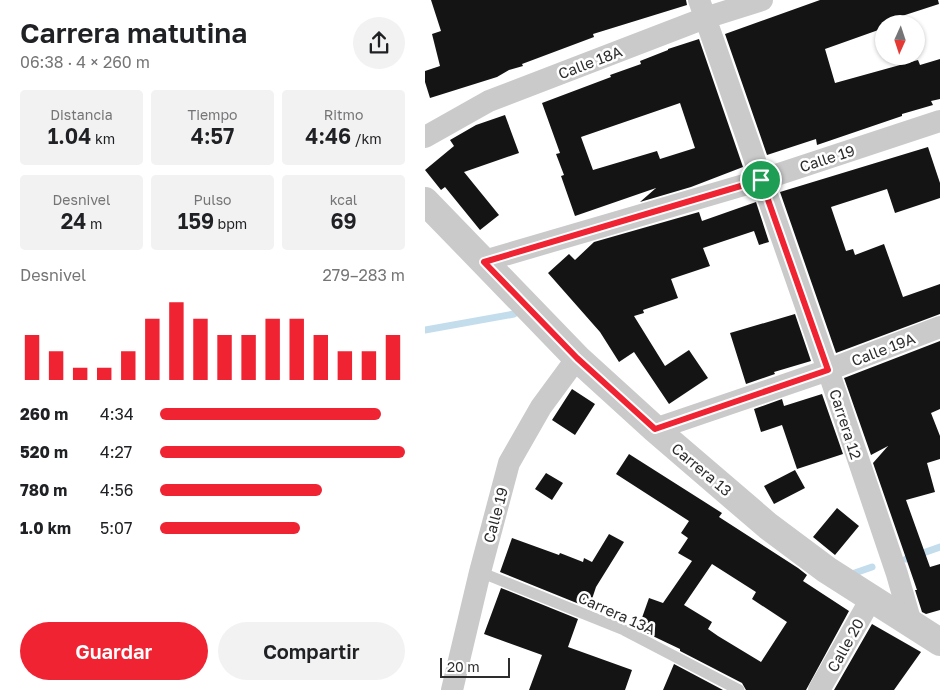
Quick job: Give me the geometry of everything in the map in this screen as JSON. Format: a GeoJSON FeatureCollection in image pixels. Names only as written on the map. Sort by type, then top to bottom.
{"type":"FeatureCollection","features":[{"type":"Feature","properties":{"kind":"street","name":"Calle 18A"},"geometry":{"type":"LineString","coordinates":[[425,137],[489,101],[702,9],[762,0]]}},
{"type":"Feature","properties":{"kind":"street","name":"Carrera 12"},"geometry":{"type":"LineString","coordinates":[[702,9],[828,370],[897,574],[911,623]]}},
{"type":"Feature","properties":{"kind":"street","name":"Calle 19"},"geometry":{"type":"LineString","coordinates":[[484,262],[761,180],[940,121]]}},
{"type":"Feature","properties":{"kind":"street","name":"Carrera 13"},"geometry":{"type":"LineString","coordinates":[[425,201],[577,358],[655,429],[769,526],[827,570],[940,642]]}},
{"type":"Feature","properties":{"kind":"street","name":"Calle 19A"},"geometry":{"type":"LineString","coordinates":[[655,429],[828,370],[940,327]]}},
{"type":"Feature","properties":{"kind":"street","name":"Calle 19"},"geometry":{"type":"LineString","coordinates":[[452,690],[479,572],[509,463],[541,408],[577,358]]}},
{"type":"Feature","properties":{"kind":"street","name":"Calle 20"},"geometry":{"type":"LineString","coordinates":[[819,690],[871,599]]}},
{"type":"Feature","properties":{"kind":"lane","name":"Carrera 13A"},"geometry":{"type":"LineString","coordinates":[[479,572],[624,630],[739,690]]}},
{"type":"Feature","properties":{"kind":"building"},"geometry":{"type":"Polygon","coordinates":[[[431,0],[686,0],[687,5],[593,34],[594,37],[522,64],[523,66],[509,70],[497,77],[430,98],[425,82],[425,71],[440,66],[432,34],[441,31],[431,0]]]}},
{"type":"Feature","properties":{"kind":"building"},"geometry":{"type":"Polygon","coordinates":[[[820,0],[938,0],[939,4],[905,15],[875,15],[875,31],[825,49],[835,83],[900,65],[925,65],[940,59],[940,99],[931,101],[933,105],[902,114],[902,116],[817,145],[816,139],[767,155],[725,34],[820,0]]]}},
{"type":"Feature","properties":{"kind":"building"},"geometry":{"type":"Polygon","coordinates":[[[699,39],[743,167],[691,187],[640,202],[656,188],[575,216],[561,176],[564,175],[556,154],[560,153],[542,103],[611,77],[610,75],[641,64],[640,61],[699,39]],[[680,103],[581,137],[593,170],[657,151],[660,159],[695,148],[680,103]]]}},
{"type":"Feature","properties":{"kind":"building"},"geometry":{"type":"Polygon","coordinates":[[[505,115],[519,153],[464,172],[499,215],[480,230],[445,187],[441,190],[425,170],[454,146],[450,140],[476,125],[505,115]]]}},
{"type":"Feature","properties":{"kind":"building"},"geometry":{"type":"Polygon","coordinates":[[[928,147],[940,183],[940,198],[895,213],[887,189],[831,207],[846,251],[853,249],[855,255],[884,244],[903,297],[940,284],[940,314],[836,353],[780,192],[928,147]]]}},
{"type":"Feature","properties":{"kind":"building"},"geometry":{"type":"Polygon","coordinates":[[[756,202],[769,242],[759,245],[754,231],[703,248],[710,266],[671,279],[678,298],[643,310],[644,313],[634,316],[665,366],[689,350],[708,378],[669,404],[634,352],[619,362],[600,332],[548,273],[569,254],[575,260],[594,242],[699,212],[702,221],[756,202]]]}},
{"type":"Feature","properties":{"kind":"building"},"geometry":{"type":"Polygon","coordinates":[[[795,314],[811,361],[774,372],[775,374],[746,384],[730,333],[795,314]]]}},
{"type":"Feature","properties":{"kind":"building"},"geometry":{"type":"Polygon","coordinates":[[[940,341],[940,409],[931,413],[940,436],[940,459],[927,463],[935,492],[906,500],[930,567],[940,564],[940,610],[926,614],[922,612],[915,590],[917,590],[873,463],[888,446],[871,455],[844,378],[940,341]]]}},
{"type":"Feature","properties":{"kind":"building"},"geometry":{"type":"Polygon","coordinates":[[[572,389],[595,404],[575,435],[552,420],[572,389]]]}},
{"type":"Feature","properties":{"kind":"building"},"geometry":{"type":"Polygon","coordinates":[[[822,394],[843,454],[797,469],[782,425],[761,432],[754,409],[782,399],[784,406],[822,394]]]}},
{"type":"Feature","properties":{"kind":"building"},"geometry":{"type":"Polygon","coordinates":[[[629,454],[722,513],[719,517],[798,568],[807,575],[803,581],[849,611],[806,690],[746,690],[742,683],[680,651],[680,649],[638,629],[649,598],[663,603],[692,561],[678,553],[688,538],[681,533],[689,521],[616,474],[629,454]],[[712,564],[684,605],[712,622],[708,629],[761,662],[787,622],[752,599],[756,592],[712,564]]]}},
{"type":"Feature","properties":{"kind":"building"},"geometry":{"type":"Polygon","coordinates":[[[795,470],[805,488],[774,504],[764,486],[795,470]]]}},
{"type":"Feature","properties":{"kind":"building"},"geometry":{"type":"Polygon","coordinates":[[[546,473],[563,483],[552,500],[535,489],[546,473]]]}},
{"type":"Feature","properties":{"kind":"building"},"geometry":{"type":"Polygon","coordinates":[[[837,508],[859,526],[835,555],[813,537],[837,508]]]}},
{"type":"Feature","properties":{"kind":"building"},"geometry":{"type":"Polygon","coordinates":[[[609,534],[624,542],[596,587],[589,608],[500,572],[512,538],[559,555],[560,553],[583,562],[584,558],[592,562],[609,534]]]}},
{"type":"Feature","properties":{"kind":"building"},"geometry":{"type":"Polygon","coordinates":[[[501,588],[578,619],[568,647],[632,670],[625,690],[529,690],[542,655],[484,634],[501,588]]]}},
{"type":"Feature","properties":{"kind":"building"},"geometry":{"type":"Polygon","coordinates":[[[872,624],[921,652],[894,690],[834,690],[872,624]]]}},
{"type":"Feature","properties":{"kind":"building"},"geometry":{"type":"Polygon","coordinates":[[[674,664],[723,690],[663,690],[674,664]]]}},
{"type":"Feature","properties":{"kind":"waterway"},"geometry":{"type":"LineString","coordinates":[[425,330],[514,314]]}},
{"type":"Feature","properties":{"kind":"waterway"},"geometry":{"type":"LineString","coordinates":[[906,559],[940,547]]}},
{"type":"Feature","properties":{"kind":"waterway"},"geometry":{"type":"LineString","coordinates":[[849,575],[872,567]]}},
{"type":"Feature","properties":{"kind":"route"},"geometry":{"type":"LineString","coordinates":[[761,180],[828,370],[655,429],[577,358],[484,262],[553,241],[761,180]]}}]}
